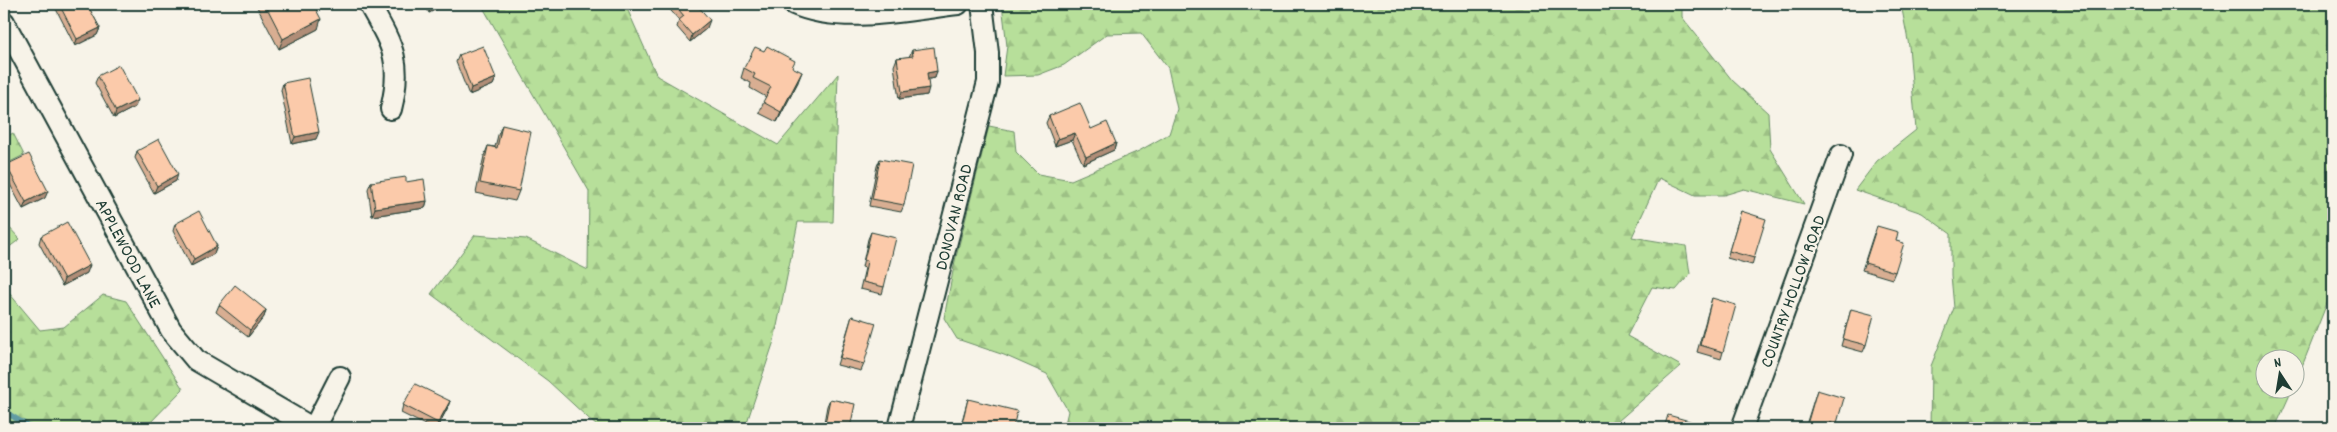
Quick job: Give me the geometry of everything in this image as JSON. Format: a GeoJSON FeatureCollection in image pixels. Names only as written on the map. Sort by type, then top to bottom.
{"type":"FeatureCollection","features":[{"type":"Feature","properties":{"kind":"street"},"geometry":{"type":"LineString","coordinates":[[369,4],[388,38],[396,65],[397,86],[391,109]]}},
{"type":"Feature","properties":{"kind":"street"},"geometry":{"type":"LineString","coordinates":[[794,4],[810,11],[867,14],[958,4]]}},
{"type":"Feature","properties":{"kind":"street","name":"DONOVAN ROAD"},"geometry":{"type":"LineString","coordinates":[[899,428],[988,82],[988,53],[982,4]]}},
{"type":"Feature","properties":{"kind":"street","name":"APPLEWOOD LANE"},"geometry":{"type":"LineString","coordinates":[[4,22],[171,330],[196,360],[313,428]]}},
{"type":"Feature","properties":{"kind":"street","name":"COUNTRY HOLLOW ROAD"},"geometry":{"type":"LineString","coordinates":[[1742,428],[1841,154]]}},
{"type":"Feature","properties":{"kind":"street"},"geometry":{"type":"LineString","coordinates":[[313,428],[340,377]]}},
{"type":"Feature","properties":{"kind":"green space"},"geometry":{"type":"Polygon","coordinates":[[[481,4],[625,4],[657,76],[778,145],[838,74],[833,222],[798,222],[774,341],[745,428],[599,428],[548,381],[431,294],[475,235],[526,239],[588,270],[589,191],[481,4]]]}},
{"type":"Feature","properties":{"kind":"green space"},"geometry":{"type":"Polygon","coordinates":[[[1002,4],[1682,4],[1682,17],[1732,80],[1768,113],[1770,149],[1804,204],[1744,189],[1724,195],[1695,195],[1659,178],[1632,237],[1686,246],[1690,274],[1676,290],[1652,287],[1627,336],[1681,366],[1610,428],[1064,428],[1068,411],[1047,374],[1004,355],[957,339],[944,318],[955,261],[989,126],[1014,131],[1016,152],[1038,174],[1071,180],[1139,151],[1169,134],[1177,109],[1168,68],[1141,33],[1107,34],[1064,65],[1038,75],[1003,76],[1007,46],[1002,4]]]}},
{"type":"Feature","properties":{"kind":"green space"},"geometry":{"type":"Polygon","coordinates":[[[1901,4],[2333,4],[2333,288],[2304,361],[2304,350],[2254,350],[2254,400],[2288,400],[2275,428],[1930,428],[1931,366],[1954,308],[1951,275],[1951,234],[1922,213],[1855,190],[1877,161],[1916,130],[1909,46],[1901,4]]]}},
{"type":"Feature","properties":{"kind":"green space"},"geometry":{"type":"Polygon","coordinates":[[[13,133],[24,155],[4,165],[4,138],[13,133]]]}},
{"type":"Feature","properties":{"kind":"green space"},"geometry":{"type":"Polygon","coordinates":[[[4,222],[20,239],[4,251],[4,222]]]}},
{"type":"Feature","properties":{"kind":"green space"},"geometry":{"type":"Polygon","coordinates":[[[4,287],[40,330],[64,327],[103,295],[126,301],[183,389],[145,428],[4,428],[4,287]]]}},
{"type":"Feature","properties":{"kind":"building"},"geometry":{"type":"Polygon","coordinates":[[[59,4],[87,4],[100,28],[77,39],[59,4]]]}},
{"type":"Feature","properties":{"kind":"building"},"geometry":{"type":"Polygon","coordinates":[[[265,4],[313,4],[321,19],[283,39],[265,4]]]}},
{"type":"Feature","properties":{"kind":"building"},"geometry":{"type":"Polygon","coordinates":[[[674,4],[698,4],[710,20],[692,35],[679,20],[684,16],[674,4]]]}},
{"type":"Feature","properties":{"kind":"building"},"geometry":{"type":"Polygon","coordinates":[[[483,46],[496,78],[471,88],[459,55],[483,46]]]}},
{"type":"Feature","properties":{"kind":"building"},"geometry":{"type":"Polygon","coordinates":[[[767,46],[795,61],[792,67],[802,72],[781,112],[763,102],[771,87],[753,78],[755,74],[744,68],[755,47],[764,51],[767,46]]]}},
{"type":"Feature","properties":{"kind":"building"},"geometry":{"type":"Polygon","coordinates":[[[934,47],[937,71],[927,73],[929,88],[902,92],[897,58],[913,56],[912,50],[934,47]]]}},
{"type":"Feature","properties":{"kind":"building"},"geometry":{"type":"Polygon","coordinates":[[[119,65],[138,100],[116,111],[98,76],[119,65]]]}},
{"type":"Feature","properties":{"kind":"building"},"geometry":{"type":"Polygon","coordinates":[[[308,78],[319,132],[295,137],[283,83],[308,78]]]}},
{"type":"Feature","properties":{"kind":"building"},"geometry":{"type":"Polygon","coordinates":[[[1080,103],[1091,129],[1107,122],[1116,143],[1086,157],[1075,133],[1058,139],[1049,116],[1080,103]]]}},
{"type":"Feature","properties":{"kind":"building"},"geometry":{"type":"Polygon","coordinates":[[[4,109],[9,119],[4,122],[4,109]]]}},
{"type":"Feature","properties":{"kind":"building"},"geometry":{"type":"Polygon","coordinates":[[[502,125],[531,132],[519,191],[480,183],[488,146],[497,148],[502,125]]]}},
{"type":"Feature","properties":{"kind":"building"},"geometry":{"type":"Polygon","coordinates":[[[159,139],[178,174],[157,186],[137,151],[159,139]]]}},
{"type":"Feature","properties":{"kind":"building"},"geometry":{"type":"Polygon","coordinates":[[[29,154],[48,191],[26,202],[6,165],[29,154]]]}},
{"type":"Feature","properties":{"kind":"building"},"geometry":{"type":"Polygon","coordinates":[[[880,159],[912,165],[904,205],[872,199],[880,159]]]}},
{"type":"Feature","properties":{"kind":"building"},"geometry":{"type":"Polygon","coordinates":[[[406,177],[406,182],[424,179],[427,201],[375,208],[371,182],[406,177]]]}},
{"type":"Feature","properties":{"kind":"building"},"geometry":{"type":"Polygon","coordinates":[[[199,211],[217,246],[194,259],[175,224],[199,211]]]}},
{"type":"Feature","properties":{"kind":"building"},"geometry":{"type":"Polygon","coordinates":[[[1741,211],[1766,219],[1754,258],[1729,251],[1741,211]]]}},
{"type":"Feature","properties":{"kind":"building"},"geometry":{"type":"Polygon","coordinates":[[[67,222],[90,265],[64,279],[41,236],[67,222]]]}},
{"type":"Feature","properties":{"kind":"building"},"geometry":{"type":"Polygon","coordinates":[[[1877,226],[1898,232],[1896,241],[1904,243],[1895,272],[1865,263],[1877,226]]]}},
{"type":"Feature","properties":{"kind":"building"},"geometry":{"type":"Polygon","coordinates":[[[871,232],[896,238],[884,287],[863,282],[867,261],[864,260],[871,232]]]}},
{"type":"Feature","properties":{"kind":"building"},"geometry":{"type":"Polygon","coordinates":[[[235,285],[266,310],[250,330],[219,305],[235,285]]]}},
{"type":"Feature","properties":{"kind":"building"},"geometry":{"type":"Polygon","coordinates":[[[1712,298],[1736,305],[1723,352],[1700,345],[1712,298]]]}},
{"type":"Feature","properties":{"kind":"building"},"geometry":{"type":"Polygon","coordinates":[[[1851,309],[1874,315],[1866,345],[1843,339],[1851,309]]]}},
{"type":"Feature","properties":{"kind":"building"},"geometry":{"type":"Polygon","coordinates":[[[852,316],[876,323],[864,364],[840,358],[852,316]]]}},
{"type":"Feature","properties":{"kind":"building"},"geometry":{"type":"Polygon","coordinates":[[[415,384],[450,401],[438,423],[403,405],[415,384]]]}},
{"type":"Feature","properties":{"kind":"building"},"geometry":{"type":"Polygon","coordinates":[[[1817,390],[1844,398],[1837,423],[1831,422],[1829,428],[1806,428],[1817,390]]]}},
{"type":"Feature","properties":{"kind":"building"},"geometry":{"type":"Polygon","coordinates":[[[830,399],[855,404],[850,428],[824,428],[830,399]]]}},
{"type":"Feature","properties":{"kind":"building"},"geometry":{"type":"Polygon","coordinates":[[[968,399],[1017,411],[1013,428],[969,428],[969,425],[962,423],[968,399]]]}},
{"type":"Feature","properties":{"kind":"building"},"geometry":{"type":"Polygon","coordinates":[[[1668,415],[1693,422],[1692,428],[1664,428],[1668,415]]]}},
{"type":"Feature","properties":{"kind":"waterway"},"geometry":{"type":"LineString","coordinates":[[4,411],[31,428]]}}]}
